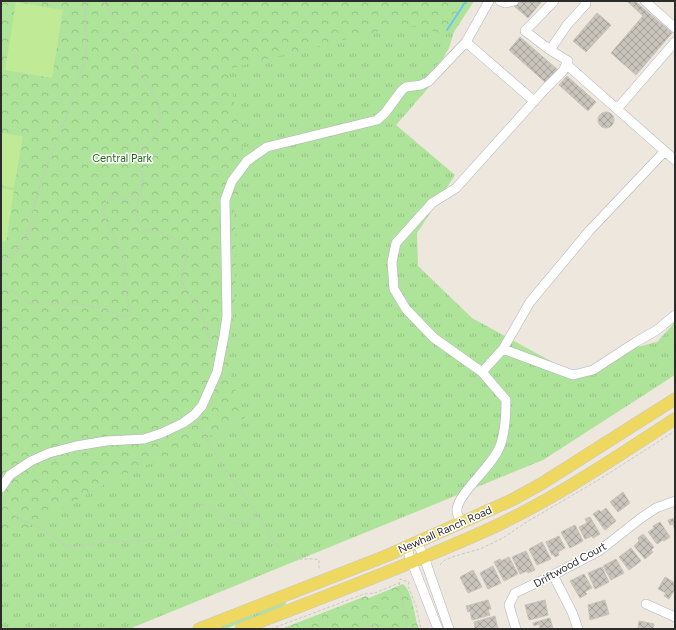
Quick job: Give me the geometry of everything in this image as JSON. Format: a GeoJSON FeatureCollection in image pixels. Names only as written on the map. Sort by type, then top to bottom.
{"type":"FeatureCollection","features":[{"type":"Feature","properties":{"kind":"main road","name":"Newhall Ranch Road"},"geometry":{"type":"LineString","coordinates":[[199,629],[386,556],[512,500],[541,484],[675,400]]}},
{"type":"Feature","properties":{"kind":"main road","name":"Newhall Ranch Road"},"geometry":{"type":"LineString","coordinates":[[241,629],[412,562],[486,531],[552,497],[675,419]]}},
{"type":"Feature","properties":{"kind":"street"},"geometry":{"type":"LineString","coordinates":[[1,488],[10,475],[31,461],[49,453],[76,446],[106,441],[144,439],[184,423],[194,415],[202,406],[217,372],[224,336],[227,316],[225,200],[232,180],[247,161],[267,147],[377,120],[385,113],[402,90],[406,87],[421,85],[429,81],[466,42],[489,1]]}},
{"type":"Feature","properties":{"kind":"street"},"geometry":{"type":"LineString","coordinates":[[500,1],[505,3],[514,1]]}},
{"type":"Feature","properties":{"kind":"street"},"geometry":{"type":"LineString","coordinates":[[462,523],[457,510],[460,500],[495,457],[501,445],[506,412],[506,400],[482,372],[434,338],[406,309],[394,289],[392,262],[396,243],[432,203],[456,188],[563,71],[568,61],[550,50],[525,31],[554,1]]}},
{"type":"Feature","properties":{"kind":"street"},"geometry":{"type":"LineString","coordinates":[[550,50],[568,25],[586,4],[585,1]]}},
{"type":"Feature","properties":{"kind":"street"},"geometry":{"type":"LineString","coordinates":[[645,1],[675,28]]}},
{"type":"Feature","properties":{"kind":"street"},"geometry":{"type":"LineString","coordinates":[[466,42],[534,101]]}},
{"type":"Feature","properties":{"kind":"street"},"geometry":{"type":"LineString","coordinates":[[617,109],[675,42]]}},
{"type":"Feature","properties":{"kind":"street"},"geometry":{"type":"LineString","coordinates":[[566,64],[675,160]]}},
{"type":"Feature","properties":{"kind":"street"},"geometry":{"type":"LineString","coordinates":[[482,372],[503,349],[530,302],[590,230],[665,151]]}},
{"type":"Feature","properties":{"kind":"street"},"geometry":{"type":"LineString","coordinates":[[503,349],[573,375],[593,370],[657,330],[675,314]]}},
{"type":"Feature","properties":{"kind":"street","name":"Driftwood Court"},"geometry":{"type":"LineString","coordinates":[[516,629],[509,606],[515,593],[599,551],[656,508],[675,501]]}},
{"type":"Feature","properties":{"kind":"street"},"geometry":{"type":"LineString","coordinates":[[418,542],[449,629]]}},
{"type":"Feature","properties":{"kind":"street"},"geometry":{"type":"LineString","coordinates":[[406,547],[438,629]]}},
{"type":"Feature","properties":{"kind":"street"},"geometry":{"type":"LineString","coordinates":[[553,575],[572,612],[578,629]]}},
{"type":"Feature","properties":{"kind":"street"},"geometry":{"type":"LineString","coordinates":[[646,604],[675,617]]}},
{"type":"Feature","properties":{"kind":"path"},"geometry":{"type":"LineString","coordinates":[[1,261],[18,247],[25,238],[40,184],[70,107],[86,58],[85,1]]}},
{"type":"Feature","properties":{"kind":"path"},"geometry":{"type":"LineString","coordinates":[[103,1],[122,31],[125,39],[130,44],[140,70],[158,101],[160,113],[160,126],[152,140],[141,149],[139,158],[143,181],[136,212],[138,220],[142,227],[174,238],[183,244],[187,257],[182,273],[182,280],[200,310],[213,347]]}},
{"type":"Feature","properties":{"kind":"path"},"geometry":{"type":"LineString","coordinates":[[1,287],[12,291],[27,301],[36,304],[72,304],[98,307],[125,317],[130,315],[131,312],[124,284],[125,259],[108,226],[104,215],[104,209],[106,202],[110,198],[116,196],[126,199],[143,181]]}},
{"type":"Feature","properties":{"kind":"path"},"geometry":{"type":"LineString","coordinates":[[1,264],[24,246],[30,237],[35,220],[40,220]]}},
{"type":"Feature","properties":{"kind":"path"},"geometry":{"type":"LineString","coordinates":[[8,260],[11,264]]}},
{"type":"Feature","properties":{"kind":"path"},"geometry":{"type":"LineString","coordinates":[[194,415],[203,434],[236,485],[265,525],[274,543],[288,555],[297,559],[315,558],[319,560],[319,569]]}},
{"type":"Feature","properties":{"kind":"path"},"geometry":{"type":"LineString","coordinates":[[1,502],[3,506],[12,514],[43,530],[61,544],[75,546],[153,539],[171,535],[181,529],[190,513],[196,507],[202,505],[209,505],[229,522],[247,522],[257,513]]}},
{"type":"Feature","properties":{"kind":"path"},"geometry":{"type":"LineString","coordinates":[[271,629],[364,594],[375,593],[399,583],[400,579],[409,582],[408,586],[416,606],[421,629]]}},
{"type":"Feature","properties":{"kind":"path"},"geometry":{"type":"LineString","coordinates":[[399,583],[408,629]]}},
{"type":"Feature","properties":{"kind":"path"},"geometry":{"type":"LineString","coordinates":[[364,629],[372,624],[380,625],[383,629]]}},
{"type":"Feature","properties":{"kind":"green space","name":"Central Park"},"geometry":{"type":"Polygon","coordinates":[[[1,1],[469,1],[445,35],[419,26],[395,27],[228,69],[247,172],[234,205],[236,244],[235,298],[228,367],[245,418],[189,447],[116,478],[1,542],[1,1]]]}},
{"type":"Feature","properties":{"kind":"green space"},"geometry":{"type":"Polygon","coordinates":[[[105,1],[474,1],[454,32],[449,48],[442,60],[424,79],[423,81],[429,87],[396,125],[455,175],[417,233],[418,266],[472,318],[567,370],[593,372],[629,349],[657,342],[675,322],[675,375],[543,460],[129,629],[1,629],[1,282],[105,1]]]}},
{"type":"Feature","properties":{"kind":"green space"},"geometry":{"type":"Polygon","coordinates":[[[16,2],[63,10],[52,78],[5,70],[16,2]]]}},
{"type":"Feature","properties":{"kind":"green space"},"geometry":{"type":"Polygon","coordinates":[[[1,133],[23,136],[14,188],[1,185],[1,133]]]}},
{"type":"Feature","properties":{"kind":"green space"},"geometry":{"type":"Polygon","coordinates":[[[1,188],[14,190],[6,242],[1,241],[1,188]]]}},
{"type":"Feature","properties":{"kind":"green space"},"geometry":{"type":"Polygon","coordinates":[[[403,584],[409,593],[419,629],[281,629],[366,596],[369,598],[403,584]]]}},
{"type":"Feature","properties":{"kind":"green space"},"geometry":{"type":"Polygon","coordinates":[[[285,601],[286,604],[279,608],[225,629],[213,629],[285,601]]]}},
{"type":"Feature","properties":{"kind":"building"},"geometry":{"type":"Polygon","coordinates":[[[519,1],[542,1],[528,18],[514,6],[519,1]]]}},
{"type":"Feature","properties":{"kind":"building"},"geometry":{"type":"Polygon","coordinates":[[[627,1],[635,1],[672,33],[636,75],[611,53],[643,16],[627,1]]]}},
{"type":"Feature","properties":{"kind":"building"},"geometry":{"type":"Polygon","coordinates":[[[597,13],[611,25],[586,52],[573,41],[597,13]]]}},
{"type":"Feature","properties":{"kind":"building"},"geometry":{"type":"Polygon","coordinates":[[[520,37],[558,70],[546,83],[509,50],[520,37]]]}},
{"type":"Feature","properties":{"kind":"building"},"geometry":{"type":"Polygon","coordinates":[[[567,76],[596,102],[588,111],[559,85],[567,76]]]}},
{"type":"Feature","properties":{"kind":"building"},"geometry":{"type":"Polygon","coordinates":[[[606,112],[612,114],[614,120],[612,126],[606,128],[600,126],[598,120],[600,114],[606,112]]]}},
{"type":"Feature","properties":{"kind":"building"},"geometry":{"type":"Polygon","coordinates":[[[623,492],[630,503],[618,512],[610,502],[623,492]]]}},
{"type":"Feature","properties":{"kind":"building"},"geometry":{"type":"Polygon","coordinates":[[[606,508],[616,521],[605,530],[593,514],[599,510],[601,512],[606,508]]]}},
{"type":"Feature","properties":{"kind":"building"},"geometry":{"type":"Polygon","coordinates":[[[590,517],[600,534],[593,538],[592,536],[585,539],[579,527],[587,523],[585,519],[590,517]]]}},
{"type":"Feature","properties":{"kind":"building"},"geometry":{"type":"Polygon","coordinates":[[[675,518],[675,532],[673,524],[670,525],[668,520],[675,518]]]}},
{"type":"Feature","properties":{"kind":"building"},"geometry":{"type":"Polygon","coordinates":[[[660,522],[670,537],[657,544],[648,532],[654,528],[653,526],[660,522]]]}},
{"type":"Feature","properties":{"kind":"building"},"geometry":{"type":"Polygon","coordinates":[[[575,525],[583,541],[570,548],[561,532],[575,525]]]}},
{"type":"Feature","properties":{"kind":"building"},"geometry":{"type":"Polygon","coordinates":[[[643,534],[654,547],[651,550],[653,552],[645,559],[634,546],[639,541],[638,538],[643,534]]]}},
{"type":"Feature","properties":{"kind":"building"},"geometry":{"type":"Polygon","coordinates":[[[559,536],[565,548],[558,552],[559,555],[555,557],[553,554],[552,555],[546,542],[559,536]]]}},
{"type":"Feature","properties":{"kind":"building"},"geometry":{"type":"Polygon","coordinates":[[[542,542],[551,559],[537,565],[529,549],[542,542]]]}},
{"type":"Feature","properties":{"kind":"building"},"geometry":{"type":"Polygon","coordinates":[[[631,548],[641,561],[629,570],[619,557],[631,548]]]}},
{"type":"Feature","properties":{"kind":"building"},"geometry":{"type":"Polygon","coordinates":[[[526,551],[535,570],[520,574],[512,557],[526,551]]]}},
{"type":"Feature","properties":{"kind":"building"},"geometry":{"type":"Polygon","coordinates":[[[509,557],[518,574],[504,581],[494,562],[500,559],[501,561],[509,557]]]}},
{"type":"Feature","properties":{"kind":"building"},"geometry":{"type":"Polygon","coordinates":[[[616,559],[624,573],[611,580],[603,566],[616,559]]]}},
{"type":"Feature","properties":{"kind":"building"},"geometry":{"type":"Polygon","coordinates":[[[493,566],[501,583],[488,589],[480,573],[493,566]]]}},
{"type":"Feature","properties":{"kind":"building"},"geometry":{"type":"Polygon","coordinates":[[[602,567],[609,582],[595,589],[588,573],[602,567]]]}},
{"type":"Feature","properties":{"kind":"building"},"geometry":{"type":"Polygon","coordinates":[[[473,570],[482,587],[468,593],[460,577],[473,570]]]}},
{"type":"Feature","properties":{"kind":"building"},"geometry":{"type":"Polygon","coordinates":[[[584,574],[592,588],[585,592],[587,594],[580,598],[570,581],[584,574]]]}},
{"type":"Feature","properties":{"kind":"building"},"geometry":{"type":"Polygon","coordinates":[[[665,577],[675,583],[675,589],[669,599],[664,596],[666,593],[658,589],[665,577]]]}},
{"type":"Feature","properties":{"kind":"building"},"geometry":{"type":"Polygon","coordinates":[[[488,600],[491,609],[488,610],[490,615],[472,620],[470,611],[468,612],[466,606],[488,600]]]}},
{"type":"Feature","properties":{"kind":"building"},"geometry":{"type":"Polygon","coordinates":[[[545,600],[548,615],[529,620],[525,605],[545,600]]]}},
{"type":"Feature","properties":{"kind":"building"},"geometry":{"type":"Polygon","coordinates":[[[605,600],[609,614],[590,620],[588,605],[605,600]]]}},
{"type":"Feature","properties":{"kind":"building"},"geometry":{"type":"Polygon","coordinates":[[[495,616],[498,629],[475,629],[474,622],[495,616]]]}},
{"type":"Feature","properties":{"kind":"building"},"geometry":{"type":"Polygon","coordinates":[[[550,618],[553,629],[536,629],[540,628],[539,624],[534,626],[533,623],[550,618]]]}},
{"type":"Feature","properties":{"kind":"building"},"geometry":{"type":"Polygon","coordinates":[[[639,621],[654,624],[653,629],[638,629],[639,621]]]}},
{"type":"Feature","properties":{"kind":"waterway"},"geometry":{"type":"LineString","coordinates":[[447,30],[466,1]]}}]}
